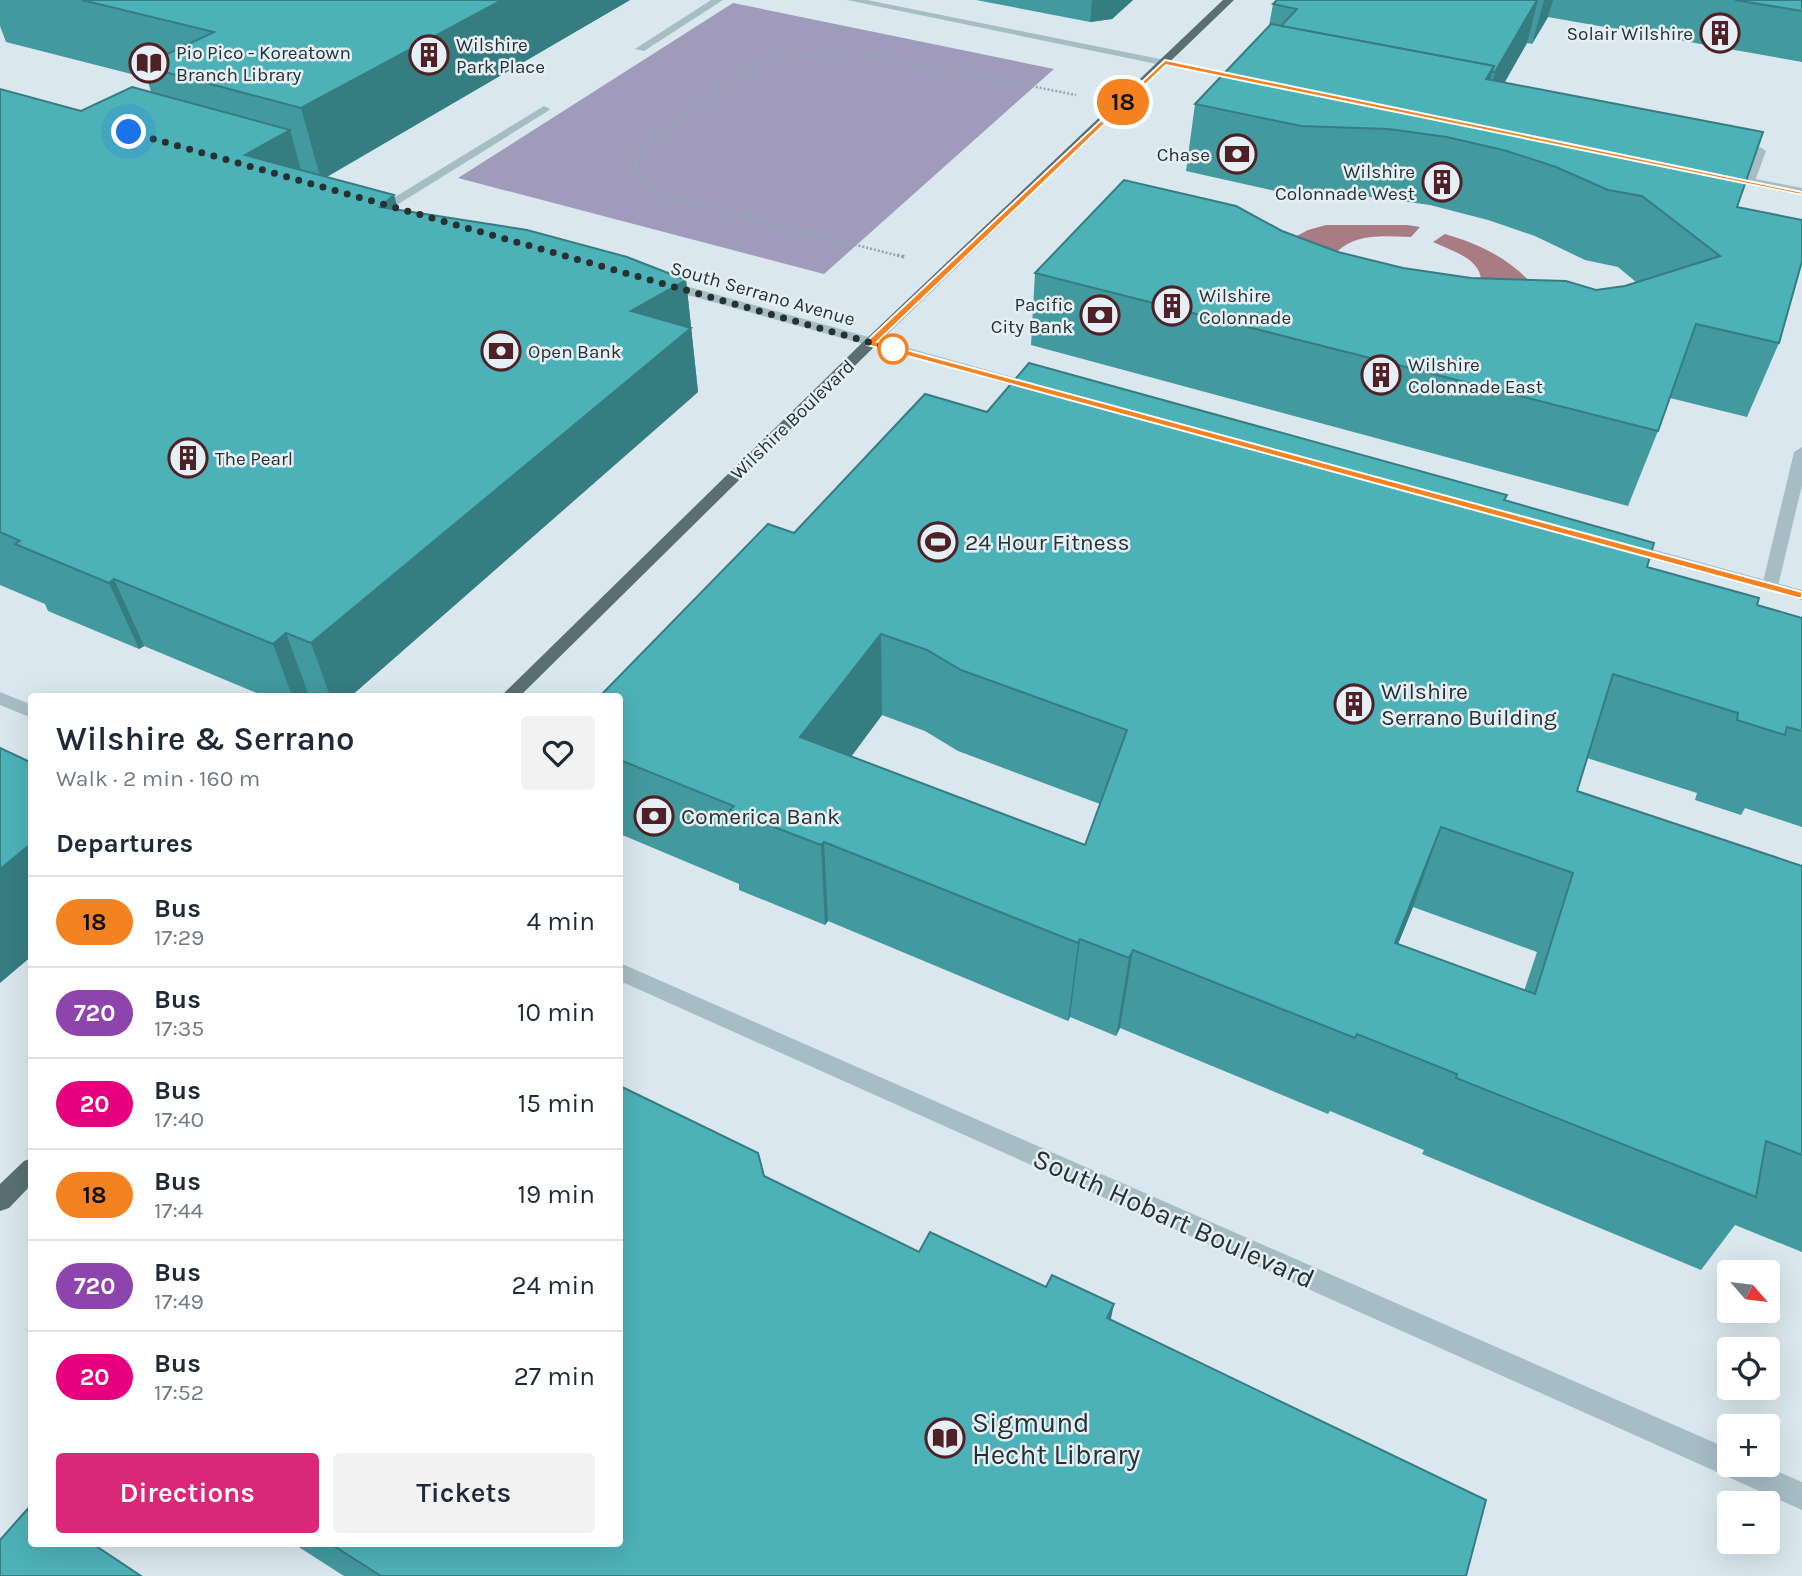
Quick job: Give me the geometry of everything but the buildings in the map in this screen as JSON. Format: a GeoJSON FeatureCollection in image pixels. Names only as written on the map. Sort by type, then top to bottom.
{"type":"FeatureCollection","features":[{"type":"Feature","properties":{"kind":"main road","name":"Wilshire Boulevard"},"geometry":{"type":"LineString","coordinates":[[513,693],[870,343],[1229,0]]}},
{"type":"Feature","properties":{"kind":"main road"},"geometry":{"type":"LineString","coordinates":[[0,1200],[28,1172]]}},
{"type":"Feature","properties":{"kind":"street"},"geometry":{"type":"LineString","coordinates":[[640,49],[718,0]]}},
{"type":"Feature","properties":{"kind":"street"},"geometry":{"type":"LineString","coordinates":[[852,0],[1261,83]]}},
{"type":"Feature","properties":{"kind":"street"},"geometry":{"type":"LineString","coordinates":[[388,205],[544,109]]}},
{"type":"Feature","properties":{"kind":"street"},"geometry":{"type":"LineString","coordinates":[[1749,181],[1760,151]]}},
{"type":"Feature","properties":{"kind":"street"},"geometry":{"type":"LineString","coordinates":[[1710,173],[1802,192]]}},
{"type":"Feature","properties":{"kind":"street","name":"South Serrano Avenue"},"geometry":{"type":"LineString","coordinates":[[651,281],[1057,393]]}},
{"type":"Feature","properties":{"kind":"street"},"geometry":{"type":"LineString","coordinates":[[1770,586],[1802,452]]}},
{"type":"Feature","properties":{"kind":"street"},"geometry":{"type":"LineString","coordinates":[[1608,542],[1802,595]]}},
{"type":"Feature","properties":{"kind":"street"},"geometry":{"type":"LineString","coordinates":[[0,698],[28,710]]}},
{"type":"Feature","properties":{"kind":"street","name":"South Hobart Boulevard"},"geometry":{"type":"LineString","coordinates":[[623,973],[1717,1458]]}},
{"type":"Feature","properties":{"kind":"street","name":"South Hobart Boulevard"},"geometry":{"type":"LineString","coordinates":[[1760,1477],[1802,1496]]}},
{"type":"Feature","properties":{"kind":"path"},"geometry":{"type":"LineString","coordinates":[[950,267],[661,195],[639,182],[633,167],[637,151],[760,63],[782,55],[812,51],[857,52],[912,61],[1121,104]]}},
{"type":"Feature","properties":{"kind":"shaded area"},"geometry":{"type":"Polygon","coordinates":[[[733,3],[1054,69],[824,274],[458,178],[733,3]]]}},
{"type":"Feature","properties":{"kind":"shaded area"},"geometry":{"type":"Polygon","coordinates":[[[1326,225],[1420,227],[1411,237],[1378,236],[1357,240],[1347,244],[1331,259],[1293,238],[1326,225]]]}},
{"type":"Feature","properties":{"kind":"shaded area"},"geometry":{"type":"Polygon","coordinates":[[[1445,234],[1493,253],[1524,275],[1533,285],[1481,285],[1481,276],[1472,262],[1433,242],[1445,234]]]}},
{"type":"Feature","properties":{"kind":"bus line","name":"18"},"geometry":{"type":"LineString","coordinates":[[1802,192],[1165,63],[870,343],[1802,595]]}},
{"type":"Feature","properties":{"kind":"place","name":"Solair Wilshire"},"geometry":{"type":"Point","coordinates":[1720,33]}},
{"type":"Feature","properties":{"kind":"place","name":"Wilshire Park Place"},"geometry":{"type":"Point","coordinates":[429,55]}},
{"type":"Feature","properties":{"kind":"place","name":"Pio Pico - Koreatown Branch Library"},"geometry":{"type":"Point","coordinates":[149,63]}},
{"type":"Feature","properties":{"kind":"place","name":"Chase"},"geometry":{"type":"Point","coordinates":[1237,154]}},
{"type":"Feature","properties":{"kind":"place","name":"Wilshire Colonnade West"},"geometry":{"type":"Point","coordinates":[1442,182]}},
{"type":"Feature","properties":{"kind":"place","name":"Wilshire Colonnade"},"geometry":{"type":"Point","coordinates":[1172,306]}},
{"type":"Feature","properties":{"kind":"place","name":"Pacific City Bank"},"geometry":{"type":"Point","coordinates":[1100,315]}},
{"type":"Feature","properties":{"kind":"place","name":"Open Bank"},"geometry":{"type":"Point","coordinates":[501,351]}},
{"type":"Feature","properties":{"kind":"place","name":"Wilshire Colonnade East"},"geometry":{"type":"Point","coordinates":[1381,375]}},
{"type":"Feature","properties":{"kind":"place","name":"The Pearl"},"geometry":{"type":"Point","coordinates":[188,458]}},
{"type":"Feature","properties":{"kind":"place","name":"24 Hour Fitness"},"geometry":{"type":"Point","coordinates":[938,542]}},
{"type":"Feature","properties":{"kind":"place","name":"Wilshire Serrano Building"},"geometry":{"type":"Point","coordinates":[1354,704]}},
{"type":"Feature","properties":{"kind":"place","name":"Comerica Bank"},"geometry":{"type":"Point","coordinates":[654,816]}},
{"type":"Feature","properties":{"kind":"place","name":"Sigmund Hecht Library"},"geometry":{"type":"Point","coordinates":[945,1438]}},
{"type":"Feature","properties":{"kind":"route"},"geometry":{"type":"LineString","coordinates":[[129,132],[893,349]]}}]}
